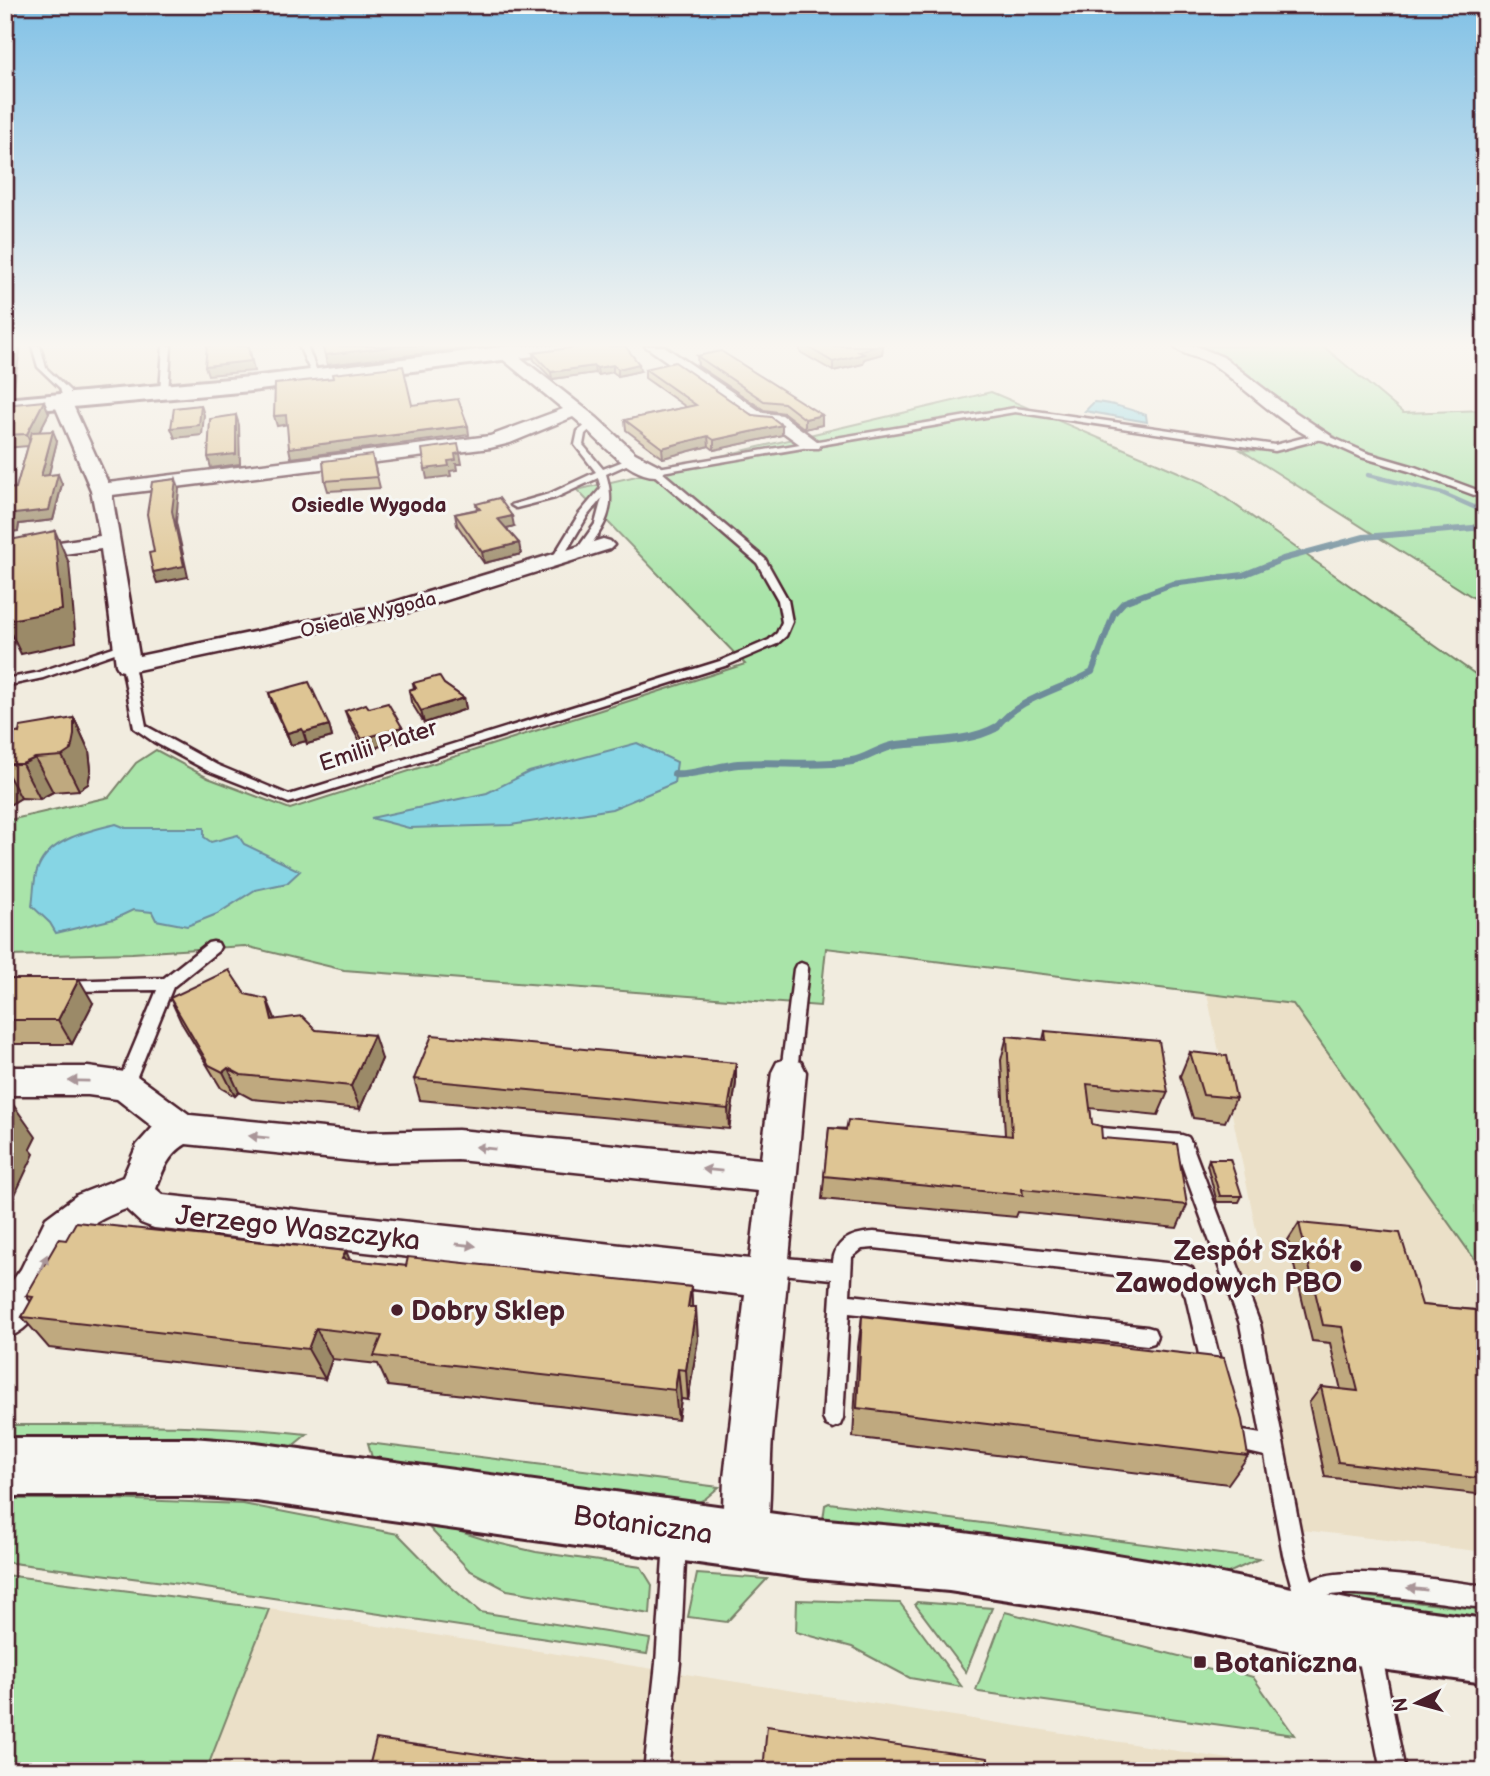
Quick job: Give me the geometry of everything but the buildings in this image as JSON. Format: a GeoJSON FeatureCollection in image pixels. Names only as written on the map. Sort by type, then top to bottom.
{"type":"FeatureCollection","features":[{"type":"Feature","properties":{"kind":"main road","name":"Botaniczna"},"geometry":{"type":"LineString","coordinates":[[5,1467],[191,1467],[256,1472],[805,1548],[949,1561],[1177,1596],[1303,1610],[1366,1636],[1485,1651]]}},
{"type":"Feature","properties":{"kind":"street","name":"Emilii Plater"},"geometry":{"type":"LineString","coordinates":[[76,429],[101,490],[126,655]]}},
{"type":"Feature","properties":{"kind":"street"},"geometry":{"type":"LineString","coordinates":[[101,490],[490,442],[529,429]]}},
{"type":"Feature","properties":{"kind":"street"},"geometry":{"type":"LineString","coordinates":[[599,429],[631,461],[639,467],[655,471]]}},
{"type":"Feature","properties":{"kind":"street"},"geometry":{"type":"LineString","coordinates":[[790,429],[812,444]]}},
{"type":"Feature","properties":{"kind":"street"},"geometry":{"type":"LineString","coordinates":[[1310,429],[1322,436]]}},
{"type":"Feature","properties":{"kind":"street"},"geometry":{"type":"LineString","coordinates":[[5,556],[110,541]]}},
{"type":"Feature","properties":{"kind":"street","name":"Osiedle Wygoda"},"geometry":{"type":"LineString","coordinates":[[126,655],[303,630],[392,609],[603,545]]}},
{"type":"Feature","properties":{"kind":"street"},"geometry":{"type":"LineString","coordinates":[[744,1539],[746,1478],[770,1272],[789,1072]]}},
{"type":"Feature","properties":{"kind":"street"},"geometry":{"type":"LineString","coordinates":[[5,1081],[88,1081],[125,1086],[182,1129],[364,1147],[458,1145],[780,1177]]}},
{"type":"Feature","properties":{"kind":"street"},"geometry":{"type":"LineString","coordinates":[[5,1321],[35,1281],[53,1241],[64,1225],[101,1201],[137,1189],[162,1140],[182,1129]]}},
{"type":"Feature","properties":{"kind":"street","name":"Jerzego Waszczyka"},"geometry":{"type":"LineString","coordinates":[[137,1189],[140,1198],[154,1211],[770,1272]]}},
{"type":"Feature","properties":{"kind":"lane"},"geometry":{"type":"LineString","coordinates":[[580,552],[600,527],[607,508],[606,487],[601,473],[579,445],[581,433],[586,429]]}},
{"type":"Feature","properties":{"kind":"lane"},"geometry":{"type":"LineString","coordinates":[[655,471],[902,429]]}},
{"type":"Feature","properties":{"kind":"lane"},"geometry":{"type":"LineString","coordinates":[[1144,429],[1275,448],[1322,436],[1364,455],[1485,496]]}},
{"type":"Feature","properties":{"kind":"lane"},"geometry":{"type":"LineString","coordinates":[[516,505],[552,496],[631,461]]}},
{"type":"Feature","properties":{"kind":"lane","name":"Emilii Plater"},"geometry":{"type":"LineString","coordinates":[[126,655],[140,728],[176,752],[220,774],[289,799],[754,652],[782,634],[787,622],[783,600],[761,561],[655,471]]}},
{"type":"Feature","properties":{"kind":"lane"},"geometry":{"type":"LineString","coordinates":[[556,561],[584,514],[606,487]]}},
{"type":"Feature","properties":{"kind":"lane"},"geometry":{"type":"LineString","coordinates":[[5,684],[126,655]]}},
{"type":"Feature","properties":{"kind":"lane"},"geometry":{"type":"LineString","coordinates":[[125,1086],[167,984],[213,947]]}},
{"type":"Feature","properties":{"kind":"lane"},"geometry":{"type":"LineString","coordinates":[[789,1072],[801,970]]}},
{"type":"Feature","properties":{"kind":"lane"},"geometry":{"type":"LineString","coordinates":[[48,985],[167,984]]}},
{"type":"Feature","properties":{"kind":"lane"},"geometry":{"type":"LineString","coordinates":[[1102,1135],[1182,1142],[1250,1324],[1303,1610]]}},
{"type":"Feature","properties":{"kind":"lane"},"geometry":{"type":"LineString","coordinates":[[833,1418],[843,1253],[858,1241],[874,1240],[1185,1275],[1195,1297],[1229,1438],[1273,1447]]}},
{"type":"Feature","properties":{"kind":"lane"},"geometry":{"type":"LineString","coordinates":[[770,1272],[842,1271]]}},
{"type":"Feature","properties":{"kind":"lane"},"geometry":{"type":"LineString","coordinates":[[839,1303],[1147,1336]]}},
{"type":"Feature","properties":{"kind":"lane"},"geometry":{"type":"LineString","coordinates":[[656,1771],[668,1663],[676,1529]]}},
{"type":"Feature","properties":{"kind":"lane"},"geometry":{"type":"LineString","coordinates":[[1303,1610],[1325,1586],[1352,1583],[1485,1597]]}},
{"type":"Feature","properties":{"kind":"lane"},"geometry":{"type":"LineString","coordinates":[[1366,1636],[1393,1771]]}},
{"type":"Feature","properties":{"kind":"shaded area","name":"Zespół Szkół Zawodowych PBO"},"geometry":{"type":"Polygon","coordinates":[[[1207,994],[1294,1004],[1485,1274],[1485,1552],[1278,1527],[1230,1256],[1262,1258],[1207,994]]]}},
{"type":"Feature","properties":{"kind":"shaded area"},"geometry":{"type":"Polygon","coordinates":[[[269,1609],[1306,1771],[206,1771],[269,1609]]]}},
{"type":"Feature","properties":{"kind":"green space"},"geometry":{"type":"Polygon","coordinates":[[[835,429],[1077,429],[1204,483],[1485,681],[1485,1274],[1293,1004],[826,948],[820,1006],[344,970],[245,946],[132,953],[9,956],[5,950],[5,821],[109,797],[136,763],[156,750],[208,778],[290,809],[745,664],[577,490],[835,429]]]}},
{"type":"Feature","properties":{"kind":"green space"},"geometry":{"type":"Polygon","coordinates":[[[1322,429],[1485,429],[1485,605],[1241,450],[1276,451],[1334,436],[1322,429]]]}},
{"type":"Feature","properties":{"kind":"green space"},"geometry":{"type":"Polygon","coordinates":[[[5,1425],[194,1426],[307,1434],[290,1448],[5,1445],[5,1425]]]}},
{"type":"Feature","properties":{"kind":"green space"},"geometry":{"type":"Polygon","coordinates":[[[368,1443],[719,1487],[695,1504],[374,1465],[368,1443]]]}},
{"type":"Feature","properties":{"kind":"green space"},"geometry":{"type":"Polygon","coordinates":[[[5,1499],[109,1499],[243,1504],[398,1534],[443,1580],[480,1612],[650,1639],[647,1654],[172,1583],[5,1562],[5,1499]]]}},
{"type":"Feature","properties":{"kind":"green space"},"geometry":{"type":"Polygon","coordinates":[[[829,1503],[1259,1559],[1226,1574],[1210,1575],[823,1520],[825,1505],[829,1503]]]}},
{"type":"Feature","properties":{"kind":"green space"},"geometry":{"type":"Polygon","coordinates":[[[422,1520],[536,1552],[641,1567],[652,1585],[650,1614],[507,1590],[469,1570],[422,1520]]]}},
{"type":"Feature","properties":{"kind":"green space"},"geometry":{"type":"Polygon","coordinates":[[[697,1574],[767,1579],[727,1622],[688,1617],[697,1574]]]}},
{"type":"Feature","properties":{"kind":"green space"},"geometry":{"type":"Polygon","coordinates":[[[5,1575],[269,1609],[206,1771],[5,1771],[5,1575]]]}},
{"type":"Feature","properties":{"kind":"green space"},"geometry":{"type":"Polygon","coordinates":[[[1333,1593],[1485,1610],[1485,1626],[1331,1599],[1333,1593]]]}},
{"type":"Feature","properties":{"kind":"green space"},"geometry":{"type":"Polygon","coordinates":[[[797,1600],[900,1603],[962,1687],[910,1678],[852,1647],[796,1632],[797,1600]]]}},
{"type":"Feature","properties":{"kind":"green space"},"geometry":{"type":"Polygon","coordinates":[[[917,1602],[992,1608],[966,1672],[915,1604],[917,1602]]]}},
{"type":"Feature","properties":{"kind":"green space"},"geometry":{"type":"Polygon","coordinates":[[[1005,1612],[1191,1659],[1192,1666],[1216,1671],[1216,1666],[1253,1677],[1294,1735],[979,1692],[976,1690],[1005,1612]]]}},
{"type":"Feature","properties":{"kind":"water"},"geometry":{"type":"Polygon","coordinates":[[[637,743],[677,762],[674,783],[612,809],[511,825],[409,828],[371,818],[487,793],[529,772],[637,743]]]}},
{"type":"Feature","properties":{"kind":"water"},"geometry":{"type":"Polygon","coordinates":[[[116,824],[126,828],[204,828],[204,837],[211,842],[238,835],[244,844],[300,871],[287,883],[255,890],[217,914],[187,926],[156,920],[152,912],[133,910],[114,919],[56,933],[50,923],[32,906],[35,877],[43,858],[60,843],[116,824]]]}},
{"type":"Feature","properties":{"kind":"waterway"},"geometry":{"type":"LineString","coordinates":[[1368,475],[1442,493],[1485,512]]}},
{"type":"Feature","properties":{"kind":"waterway"},"geometry":{"type":"LineString","coordinates":[[996,727],[1004,718],[1027,702],[1092,672],[1114,613],[1124,602],[1172,584],[1243,575],[1283,559],[1364,537],[1485,527]]}},
{"type":"Feature","properties":{"kind":"waterway"},"geometry":{"type":"LineString","coordinates":[[675,774],[689,774],[738,764],[824,764],[852,761],[891,746],[961,739],[996,727]]}},
{"type":"Feature","properties":{"kind":"place","name":"Zespół Szkół Zawodowych PBO"},"geometry":{"type":"Point","coordinates":[1356,1266]}},
{"type":"Feature","properties":{"kind":"place","name":"Dobry Sklep"},"geometry":{"type":"Point","coordinates":[397,1310]}},
{"type":"Feature","properties":{"kind":"place","name":"Botaniczna"},"geometry":{"type":"Point","coordinates":[1200,1662]}},
{"type":"Feature","properties":{"kind":"district","name":"Osiedle Wygoda"},"geometry":{"type":"Point","coordinates":[369,505]}}]}
